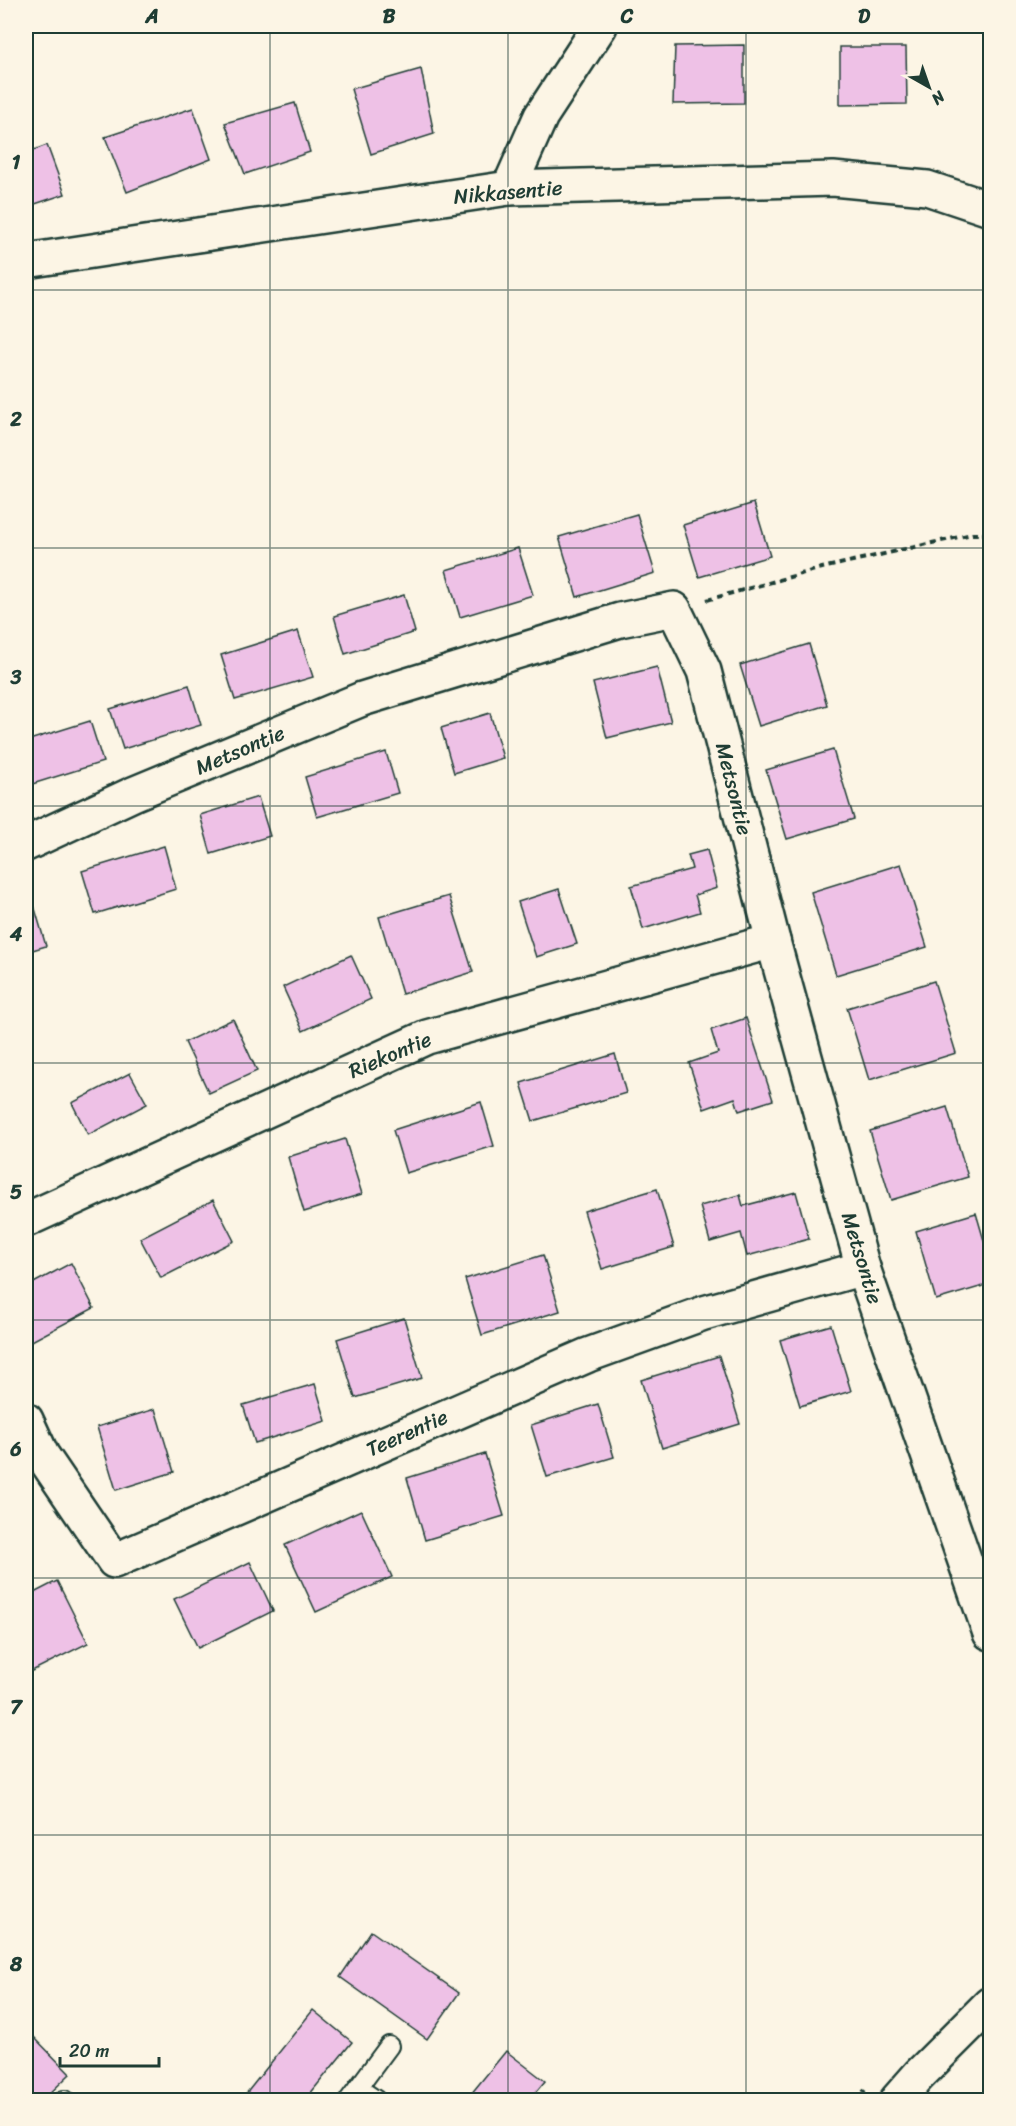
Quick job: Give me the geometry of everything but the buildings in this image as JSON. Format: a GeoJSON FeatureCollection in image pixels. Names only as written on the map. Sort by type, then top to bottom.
{"type":"FeatureCollection","features":[{"type":"Feature","properties":{"kind":"street"},"geometry":{"type":"LineString","coordinates":[[509,188],[541,116],[600,26]]}},
{"type":"Feature","properties":{"kind":"street","name":"Nikkasentie"},"geometry":{"type":"LineString","coordinates":[[26,261],[509,188],[833,179],[927,188],[990,209]]}},
{"type":"Feature","properties":{"kind":"street","name":"Metsontie"},"geometry":{"type":"LineString","coordinates":[[26,844],[133,794],[362,699],[620,620],[674,609],[704,671],[773,941],[863,1268],[990,1633]]}},
{"type":"Feature","properties":{"kind":"street","name":"Riekontie"},"geometry":{"type":"LineString","coordinates":[[26,1220],[427,1037],[773,941]]}},
{"type":"Feature","properties":{"kind":"street","name":"Teerentie"},"geometry":{"type":"LineString","coordinates":[[26,1420],[42,1455],[114,1561],[588,1355],[704,1313],[863,1268]]}},
{"type":"Feature","properties":{"kind":"street"},"geometry":{"type":"LineString","coordinates":[[897,2100],[990,2004]]}},
{"type":"Feature","properties":{"kind":"lane"},"geometry":{"type":"LineString","coordinates":[[375,2100],[353,2094],[389,2046]]}},
{"type":"Feature","properties":{"kind":"path"},"geometry":{"type":"LineString","coordinates":[[674,609],[822,568],[972,534],[990,534]]}}]}
